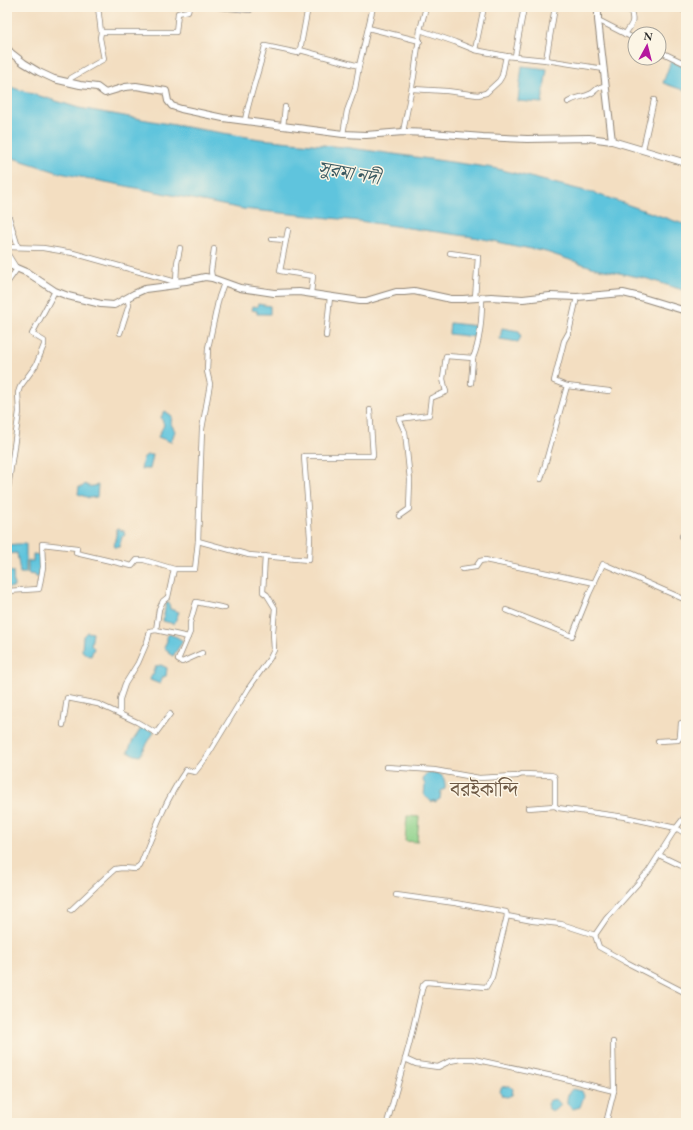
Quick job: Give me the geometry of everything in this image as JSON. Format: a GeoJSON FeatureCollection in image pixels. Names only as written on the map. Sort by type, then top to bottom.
{"type":"FeatureCollection","features":[{"type":"Feature","properties":{"kind":"street"},"geometry":{"type":"LineString","coordinates":[[69,82],[71,78],[103,60],[104,56],[100,38],[101,32],[98,7]]}},
{"type":"Feature","properties":{"kind":"street"},"geometry":{"type":"LineString","coordinates":[[101,32],[176,32],[178,13],[188,11],[189,7]]}},
{"type":"Feature","properties":{"kind":"street"},"geometry":{"type":"LineString","coordinates":[[218,7],[250,10],[250,7]]}},
{"type":"Feature","properties":{"kind":"street"},"geometry":{"type":"LineString","coordinates":[[300,50],[308,7]]}},
{"type":"Feature","properties":{"kind":"street"},"geometry":{"type":"LineString","coordinates":[[343,134],[347,111],[355,89],[373,7]]}},
{"type":"Feature","properties":{"kind":"street"},"geometry":{"type":"LineString","coordinates":[[403,132],[420,42],[420,30],[426,7]]}},
{"type":"Feature","properties":{"kind":"street"},"geometry":{"type":"LineString","coordinates":[[475,50],[484,7]]}},
{"type":"Feature","properties":{"kind":"street"},"geometry":{"type":"LineString","coordinates":[[515,56],[524,7]]}},
{"type":"Feature","properties":{"kind":"street"},"geometry":{"type":"LineString","coordinates":[[546,60],[555,7]]}},
{"type":"Feature","properties":{"kind":"street"},"geometry":{"type":"LineString","coordinates":[[598,7],[598,20],[612,141]]}},
{"type":"Feature","properties":{"kind":"street"},"geometry":{"type":"LineString","coordinates":[[598,20],[625,34],[632,24],[633,19],[630,7]]}},
{"type":"Feature","properties":{"kind":"street"},"geometry":{"type":"LineString","coordinates":[[676,7],[686,11]]}},
{"type":"Feature","properties":{"kind":"street"},"geometry":{"type":"LineString","coordinates":[[368,28],[420,42]]}},
{"type":"Feature","properties":{"kind":"street"},"geometry":{"type":"LineString","coordinates":[[420,30],[475,50],[506,56],[546,60],[604,69]]}},
{"type":"Feature","properties":{"kind":"street"},"geometry":{"type":"LineString","coordinates":[[245,120],[248,103],[265,46],[298,53],[300,50],[359,66]]}},
{"type":"Feature","properties":{"kind":"street"},"geometry":{"type":"LineString","coordinates":[[7,48],[18,58],[39,72],[54,79],[97,87],[106,93],[125,87],[136,86],[166,90],[168,101],[172,106],[223,118],[343,134],[366,135],[403,132],[431,132],[527,140],[589,138],[612,141],[686,163]]}},
{"type":"Feature","properties":{"kind":"street"},"geometry":{"type":"LineString","coordinates":[[667,55],[686,64]]}},
{"type":"Feature","properties":{"kind":"street"},"geometry":{"type":"LineString","coordinates":[[412,88],[478,95],[486,93],[499,81],[502,76],[506,56]]}},
{"type":"Feature","properties":{"kind":"street"},"geometry":{"type":"LineString","coordinates":[[568,102],[574,98],[591,94],[598,87],[606,86]]}},
{"type":"Feature","properties":{"kind":"street"},"geometry":{"type":"LineString","coordinates":[[643,150],[654,100]]}},
{"type":"Feature","properties":{"kind":"street"},"geometry":{"type":"LineString","coordinates":[[283,127],[285,107]]}},
{"type":"Feature","properties":{"kind":"street"},"geometry":{"type":"LineString","coordinates":[[7,211],[18,247]]}},
{"type":"Feature","properties":{"kind":"street"},"geometry":{"type":"LineString","coordinates":[[288,230],[280,271],[313,276],[311,293]]}},
{"type":"Feature","properties":{"kind":"street"},"geometry":{"type":"LineString","coordinates":[[272,239],[286,240]]}},
{"type":"Feature","properties":{"kind":"street"},"geometry":{"type":"LineString","coordinates":[[7,247],[43,248],[73,253],[176,282],[205,277],[240,288],[274,293],[311,293],[354,301],[366,301],[396,292],[414,292],[451,299],[491,297],[523,299],[550,296],[623,293],[686,311]]}},
{"type":"Feature","properties":{"kind":"street"},"geometry":{"type":"LineString","coordinates":[[7,264],[28,273],[55,291],[75,298],[101,304],[114,305],[145,289],[176,285],[177,264],[180,248]]}},
{"type":"Feature","properties":{"kind":"street"},"geometry":{"type":"LineString","coordinates":[[212,278],[211,271],[214,249]]}},
{"type":"Feature","properties":{"kind":"street"},"geometry":{"type":"LineString","coordinates":[[7,253],[18,269]]}},
{"type":"Feature","properties":{"kind":"street"},"geometry":{"type":"LineString","coordinates":[[450,253],[478,257],[479,298],[482,322],[478,347],[473,358],[471,383]]}},
{"type":"Feature","properties":{"kind":"street"},"geometry":{"type":"LineString","coordinates":[[7,282],[18,269]]}},
{"type":"Feature","properties":{"kind":"street"},"geometry":{"type":"LineString","coordinates":[[7,591],[40,589],[43,567],[42,544],[77,548],[76,553],[132,566],[137,560],[144,560],[174,569],[195,569],[198,542],[202,429],[210,384],[207,371],[208,348],[219,298],[224,283]]}},
{"type":"Feature","properties":{"kind":"street"},"geometry":{"type":"LineString","coordinates":[[7,488],[11,472],[19,412],[18,393],[20,387],[36,366],[44,345],[44,341],[32,334],[55,291]]}},
{"type":"Feature","properties":{"kind":"street"},"geometry":{"type":"LineString","coordinates":[[577,296],[569,332],[564,341],[554,381],[567,386],[609,391]]}},
{"type":"Feature","properties":{"kind":"street"},"geometry":{"type":"LineString","coordinates":[[326,336],[330,297]]}},
{"type":"Feature","properties":{"kind":"street"},"geometry":{"type":"LineString","coordinates":[[120,333],[129,305],[127,298]]}},
{"type":"Feature","properties":{"kind":"street"},"geometry":{"type":"LineString","coordinates":[[399,516],[409,510],[410,480],[405,432],[399,419],[429,415],[431,398],[446,392],[443,379],[446,356],[473,358]]}},
{"type":"Feature","properties":{"kind":"street"},"geometry":{"type":"LineString","coordinates":[[541,479],[567,386]]}},
{"type":"Feature","properties":{"kind":"street"},"geometry":{"type":"LineString","coordinates":[[198,542],[249,555],[310,560],[310,537],[304,456],[373,456],[370,410]]}},
{"type":"Feature","properties":{"kind":"street"},"geometry":{"type":"LineString","coordinates":[[71,910],[115,869],[136,869],[140,866],[163,812],[178,782],[186,770],[195,772],[206,758],[248,689],[270,658],[274,650],[274,608],[267,595],[263,592],[265,556]]}},
{"type":"Feature","properties":{"kind":"street"},"geometry":{"type":"LineString","coordinates":[[462,569],[476,567],[480,561],[485,560],[595,583]]}},
{"type":"Feature","properties":{"kind":"street"},"geometry":{"type":"LineString","coordinates":[[506,610],[572,636],[602,566],[606,565],[686,600]]}},
{"type":"Feature","properties":{"kind":"street"},"geometry":{"type":"LineString","coordinates":[[156,630],[159,609],[163,601],[168,597],[174,569]]}},
{"type":"Feature","properties":{"kind":"street"},"geometry":{"type":"LineString","coordinates":[[202,653],[182,662],[178,660],[190,632],[190,623],[196,602],[225,608]]}},
{"type":"Feature","properties":{"kind":"street"},"geometry":{"type":"LineString","coordinates":[[120,714],[120,699],[125,684],[138,663],[150,631],[156,630],[188,637]]}},
{"type":"Feature","properties":{"kind":"street"},"geometry":{"type":"LineString","coordinates":[[63,725],[67,698],[98,704],[137,722],[156,733],[170,714]]}},
{"type":"Feature","properties":{"kind":"street"},"geometry":{"type":"LineString","coordinates":[[658,741],[678,740],[680,737],[682,723],[686,722]]}},
{"type":"Feature","properties":{"kind":"street"},"geometry":{"type":"LineString","coordinates":[[386,767],[434,770],[479,778],[510,777],[522,774],[551,775],[554,776],[555,779],[555,806]]}},
{"type":"Feature","properties":{"kind":"street"},"geometry":{"type":"LineString","coordinates":[[528,808],[555,806],[558,808],[625,817],[676,828],[686,834]]}},
{"type":"Feature","properties":{"kind":"street"},"geometry":{"type":"LineString","coordinates":[[595,935],[611,913],[648,872],[686,815]]}},
{"type":"Feature","properties":{"kind":"street"},"geometry":{"type":"LineString","coordinates":[[659,855],[686,868]]}},
{"type":"Feature","properties":{"kind":"street"},"geometry":{"type":"LineString","coordinates":[[396,895],[506,912],[507,916],[561,924],[595,935]]}},
{"type":"Feature","properties":{"kind":"street"},"geometry":{"type":"LineString","coordinates":[[387,1123],[405,1059],[423,985],[426,982],[486,987],[492,976],[507,916]]}},
{"type":"Feature","properties":{"kind":"street"},"geometry":{"type":"LineString","coordinates":[[595,935],[599,947],[624,962],[686,993]]}},
{"type":"Feature","properties":{"kind":"street"},"geometry":{"type":"LineString","coordinates":[[606,1123],[614,1092],[613,1042]]}},
{"type":"Feature","properties":{"kind":"street"},"geometry":{"type":"LineString","coordinates":[[405,1059],[416,1064],[438,1068],[450,1061],[473,1059],[557,1077],[614,1092]]}},
{"type":"Feature","properties":{"kind":"green space"},"geometry":{"type":"Polygon","coordinates":[[[407,816],[419,817],[417,842],[405,841],[407,816]]]}},
{"type":"Feature","properties":{"kind":"water"},"geometry":{"type":"Polygon","coordinates":[[[671,61],[686,68],[686,91],[663,83],[671,61]]]}},
{"type":"Feature","properties":{"kind":"water"},"geometry":{"type":"Polygon","coordinates":[[[522,66],[547,69],[542,103],[518,101],[522,66]]]}},
{"type":"Feature","properties":{"kind":"water","name":"সুরমা নদী"},"geometry":{"type":"Polygon","coordinates":[[[7,86],[79,108],[260,139],[343,147],[494,168],[597,194],[686,225],[686,291],[648,279],[595,268],[546,252],[473,237],[359,221],[243,209],[60,173],[7,156],[7,86]]]}},
{"type":"Feature","properties":{"kind":"water"},"geometry":{"type":"Polygon","coordinates":[[[258,304],[270,306],[270,314],[257,314],[257,311],[252,310],[253,306],[257,307],[258,304]]]}},
{"type":"Feature","properties":{"kind":"water"},"geometry":{"type":"Polygon","coordinates":[[[450,323],[477,326],[475,337],[449,334],[450,323]]]}},
{"type":"Feature","properties":{"kind":"water"},"geometry":{"type":"Polygon","coordinates":[[[502,328],[519,331],[521,337],[518,342],[500,339],[502,328]]]}},
{"type":"Feature","properties":{"kind":"water"},"geometry":{"type":"Polygon","coordinates":[[[165,411],[172,416],[171,424],[175,431],[171,442],[158,437],[164,425],[161,417],[165,411]]]}},
{"type":"Feature","properties":{"kind":"water"},"geometry":{"type":"Polygon","coordinates":[[[147,455],[153,455],[150,469],[141,469],[143,458],[147,455]]]}},
{"type":"Feature","properties":{"kind":"water"},"geometry":{"type":"Polygon","coordinates":[[[85,484],[90,486],[98,485],[97,497],[89,498],[78,494],[79,487],[82,487],[85,484]]]}},
{"type":"Feature","properties":{"kind":"water"},"geometry":{"type":"Polygon","coordinates":[[[117,529],[124,531],[125,535],[122,537],[119,547],[114,547],[117,529]]]}},
{"type":"Feature","properties":{"kind":"water"},"geometry":{"type":"Polygon","coordinates":[[[26,544],[26,573],[20,573],[17,553],[7,554],[7,545],[26,544]]]}},
{"type":"Feature","properties":{"kind":"water"},"geometry":{"type":"Polygon","coordinates":[[[33,554],[41,555],[40,577],[28,574],[28,561],[33,561],[33,554]]]}},
{"type":"Feature","properties":{"kind":"water"},"geometry":{"type":"Polygon","coordinates":[[[7,571],[13,572],[14,587],[7,588],[7,571]]]}},
{"type":"Feature","properties":{"kind":"water"},"geometry":{"type":"Polygon","coordinates":[[[166,603],[169,603],[170,609],[179,612],[174,624],[163,621],[166,603]]]}},
{"type":"Feature","properties":{"kind":"water"},"geometry":{"type":"Polygon","coordinates":[[[87,632],[93,633],[91,645],[94,648],[91,656],[82,651],[83,636],[87,632]]]}},
{"type":"Feature","properties":{"kind":"water"},"geometry":{"type":"Polygon","coordinates":[[[169,634],[183,641],[173,656],[164,648],[167,641],[167,636],[169,634]]]}},
{"type":"Feature","properties":{"kind":"water"},"geometry":{"type":"Polygon","coordinates":[[[161,665],[167,668],[166,676],[163,677],[160,684],[150,680],[151,676],[154,674],[153,670],[156,666],[161,665]]]}},
{"type":"Feature","properties":{"kind":"water"},"geometry":{"type":"Polygon","coordinates":[[[142,727],[154,732],[140,756],[128,752],[132,742],[142,727]]]}},
{"type":"Feature","properties":{"kind":"water"},"geometry":{"type":"Polygon","coordinates":[[[428,773],[439,774],[445,781],[445,789],[441,791],[440,799],[435,802],[434,800],[432,802],[424,796],[425,784],[423,781],[424,776],[428,773]]]}},
{"type":"Feature","properties":{"kind":"water"},"geometry":{"type":"Polygon","coordinates":[[[510,1086],[513,1089],[512,1095],[507,1097],[502,1096],[500,1091],[502,1087],[510,1086]]]}},
{"type":"Feature","properties":{"kind":"water"},"geometry":{"type":"Polygon","coordinates":[[[572,1089],[582,1091],[584,1096],[580,1107],[573,1109],[567,1104],[569,1092],[572,1089]]]}},
{"type":"Feature","properties":{"kind":"water"},"geometry":{"type":"Polygon","coordinates":[[[556,1099],[561,1105],[553,1111],[549,1109],[547,1104],[550,1100],[556,1099]]]}},
{"type":"Feature","properties":{"kind":"district","name":"বরইকান্দি"},"geometry":{"type":"Point","coordinates":[484,789]}}]}
